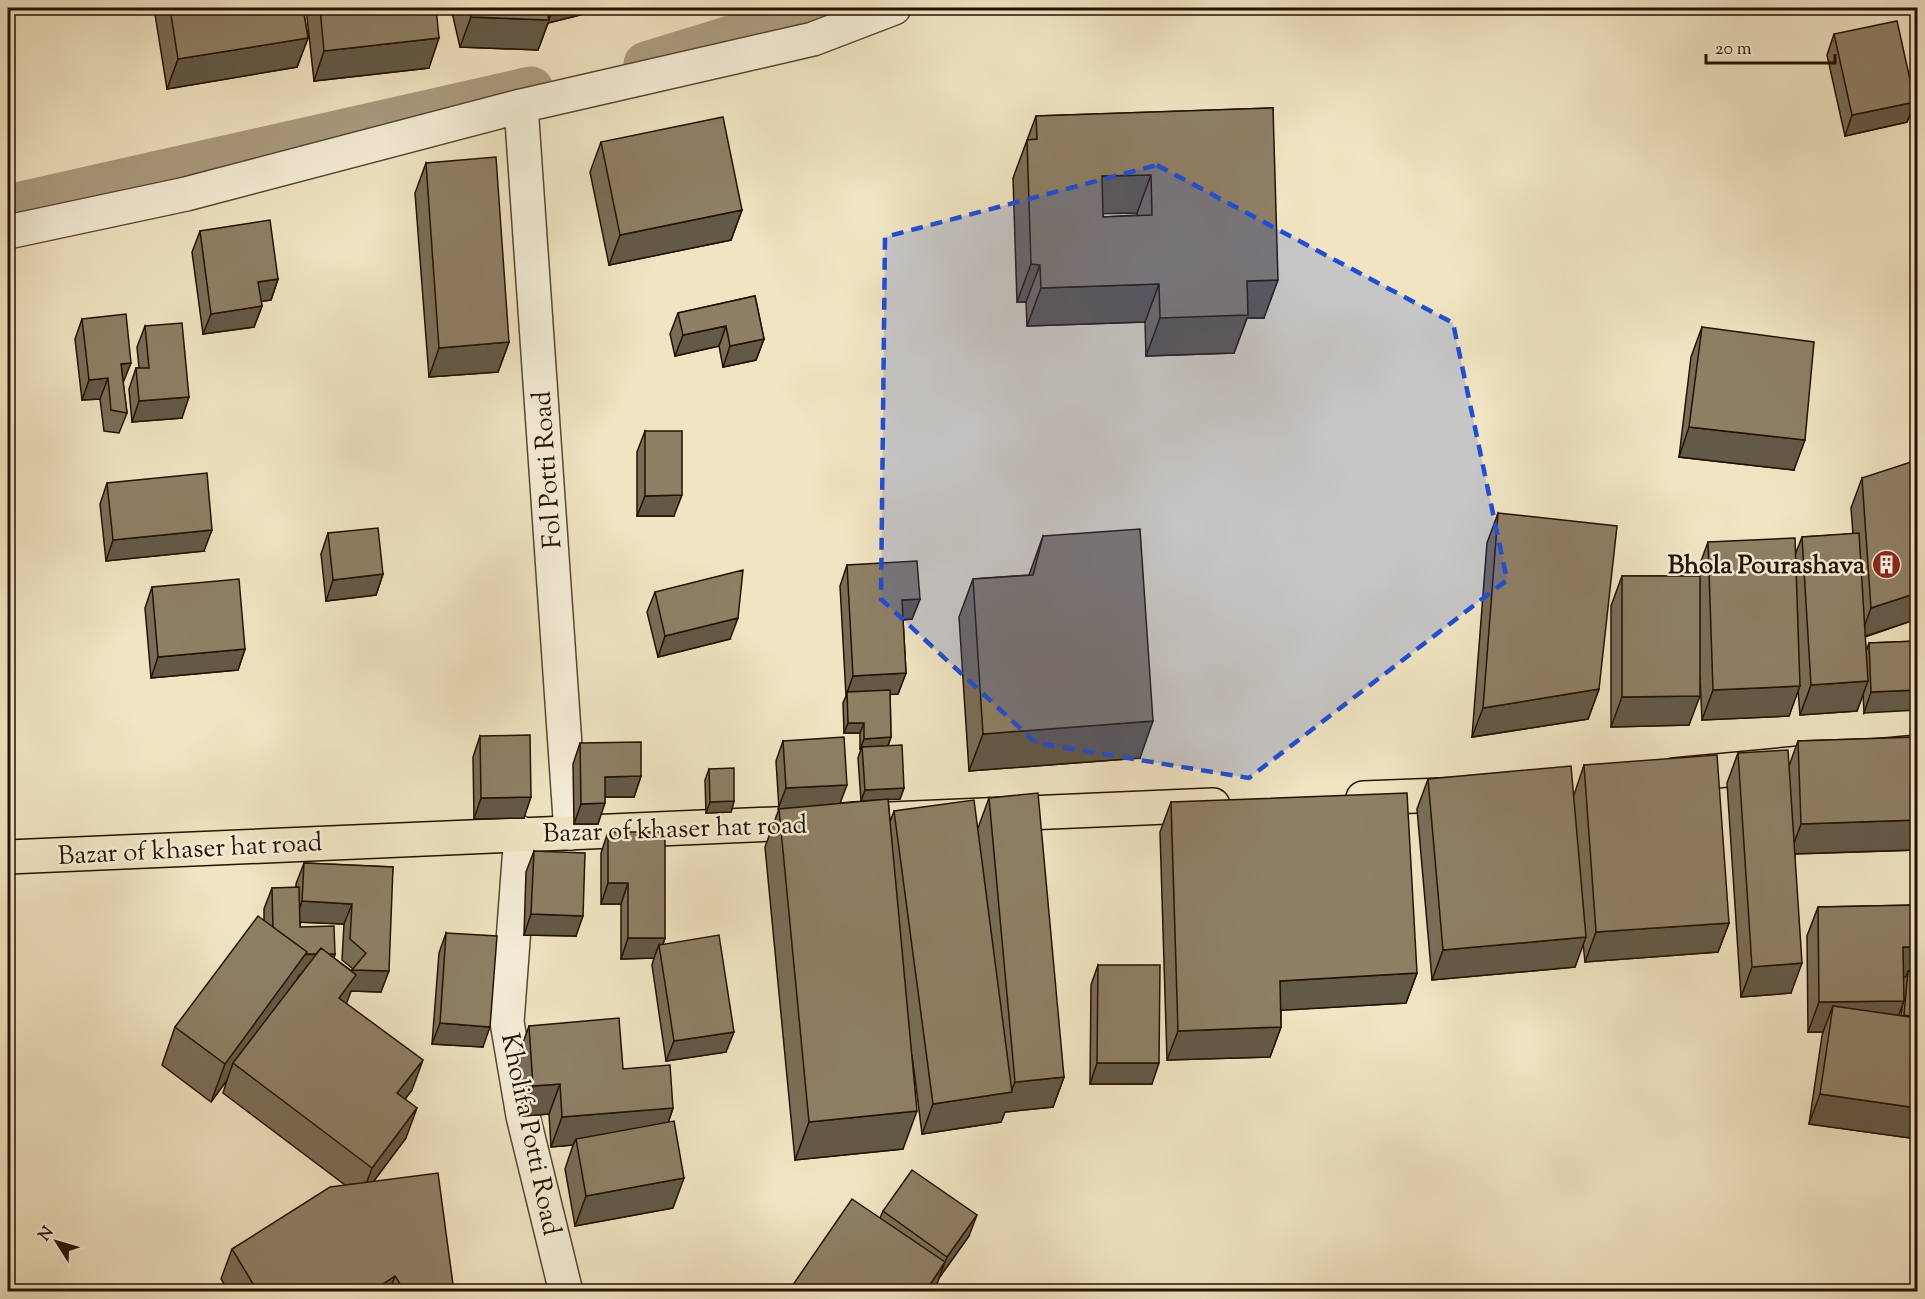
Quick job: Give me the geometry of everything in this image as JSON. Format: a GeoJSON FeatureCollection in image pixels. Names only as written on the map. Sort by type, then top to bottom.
{"type":"FeatureCollection","features":[{"type":"Feature","properties":{"kind":"main road"},"geometry":{"type":"LineString","coordinates":[[1647,777],[1917,752]]}},
{"type":"Feature","properties":{"kind":"main road"},"geometry":{"type":"LineString","coordinates":[[1329,800],[1495,791]]}},
{"type":"Feature","properties":{"kind":"main road","name":"Bazar of khaser hat road"},"geometry":{"type":"LineString","coordinates":[[8,857],[1246,803]]}},
{"type":"Feature","properties":{"kind":"street"},"geometry":{"type":"LineString","coordinates":[[8,232],[186,194],[521,106],[813,39],[894,8]]}},
{"type":"Feature","properties":{"kind":"street","name":"Fol Potti Road"},"geometry":{"type":"LineString","coordinates":[[521,106],[572,833]]}},
{"type":"Feature","properties":{"kind":"street","name":"Kholifa Potti Road"},"geometry":{"type":"LineString","coordinates":[[521,833],[507,1022],[523,1116],[566,1292]]}},
{"type":"Feature","properties":{"kind":"highlighted area"},"geometry":{"type":"Polygon","coordinates":[[[1157,165],[1453,323],[1507,580],[1249,778],[1036,743],[881,599],[885,237],[1157,165]]]}},
{"type":"Feature","properties":{"kind":"building"},"geometry":{"type":"Polygon","coordinates":[[[170,8],[303,8],[308,38],[178,59],[170,8]]]}},
{"type":"Feature","properties":{"kind":"building"},"geometry":{"type":"Polygon","coordinates":[[[320,8],[436,8],[439,38],[324,51],[320,8]]]}},
{"type":"Feature","properties":{"kind":"building"},"geometry":{"type":"Polygon","coordinates":[[[469,8],[546,8],[549,20],[471,17],[469,8]]]}},
{"type":"Feature","properties":{"kind":"building"},"geometry":{"type":"Polygon","coordinates":[[[1897,21],[1915,102],[1852,115],[1834,34],[1897,21]]]}},
{"type":"Feature","properties":{"kind":"building"},"geometry":{"type":"Polygon","coordinates":[[[1273,108],[1278,280],[1247,281],[1248,315],[1160,318],[1159,284],[1041,288],[1040,265],[1031,264],[1027,140],[1037,139],[1036,116],[1273,108]],[[1151,175],[1102,176],[1103,217],[1152,215],[1151,175]]]}},
{"type":"Feature","properties":{"kind":"building"},"geometry":{"type":"Polygon","coordinates":[[[723,117],[742,210],[620,235],[601,142],[723,117]]]}},
{"type":"Feature","properties":{"kind":"building"},"geometry":{"type":"Polygon","coordinates":[[[496,157],[509,342],[439,348],[426,163],[496,157]]]}},
{"type":"Feature","properties":{"kind":"building"},"geometry":{"type":"Polygon","coordinates":[[[270,220],[278,279],[258,282],[262,306],[211,314],[200,231],[270,220]]]}},
{"type":"Feature","properties":{"kind":"building"},"geometry":{"type":"Polygon","coordinates":[[[755,296],[764,339],[730,346],[726,326],[683,335],[678,313],[755,296]]]}},
{"type":"Feature","properties":{"kind":"building"},"geometry":{"type":"Polygon","coordinates":[[[126,314],[131,363],[121,364],[127,413],[111,410],[108,378],[89,380],[82,319],[126,314]]]}},
{"type":"Feature","properties":{"kind":"building"},"geometry":{"type":"Polygon","coordinates":[[[182,323],[189,397],[139,401],[136,368],[149,368],[145,326],[182,323]]]}},
{"type":"Feature","properties":{"kind":"building"},"geometry":{"type":"Polygon","coordinates":[[[1702,327],[1814,342],[1805,440],[1689,427],[1702,327]]]}},
{"type":"Feature","properties":{"kind":"building"},"geometry":{"type":"Polygon","coordinates":[[[645,431],[682,431],[682,495],[645,496],[645,431]]]}},
{"type":"Feature","properties":{"kind":"building","name":"Bhola Pourashava"},"geometry":{"type":"Polygon","coordinates":[[[1917,460],[1917,593],[1871,608],[1862,478],[1917,460]]]}},
{"type":"Feature","properties":{"kind":"building"},"geometry":{"type":"Polygon","coordinates":[[[207,473],[212,530],[113,540],[107,483],[207,473]]]}},
{"type":"Feature","properties":{"kind":"building"},"geometry":{"type":"Polygon","coordinates":[[[1498,513],[1617,526],[1599,689],[1483,708],[1498,513]]]}},
{"type":"Feature","properties":{"kind":"building"},"geometry":{"type":"Polygon","coordinates":[[[378,528],[383,574],[333,580],[328,533],[378,528]]]}},
{"type":"Feature","properties":{"kind":"building"},"geometry":{"type":"Polygon","coordinates":[[[1140,529],[1153,721],[983,734],[973,579],[1033,575],[1043,536],[1140,529]]]}},
{"type":"Feature","properties":{"kind":"building"},"geometry":{"type":"Polygon","coordinates":[[[1859,533],[1868,681],[1811,685],[1802,537],[1859,533]]]}},
{"type":"Feature","properties":{"kind":"building"},"geometry":{"type":"Polygon","coordinates":[[[1795,538],[1800,686],[1713,690],[1708,542],[1795,538]]]}},
{"type":"Feature","properties":{"kind":"building"},"geometry":{"type":"Polygon","coordinates":[[[917,561],[920,599],[902,600],[906,673],[853,676],[847,565],[917,561]]]}},
{"type":"Feature","properties":{"kind":"building"},"geometry":{"type":"Polygon","coordinates":[[[743,570],[738,618],[665,636],[655,592],[743,570]]]}},
{"type":"Feature","properties":{"kind":"building"},"geometry":{"type":"Polygon","coordinates":[[[1622,576],[1700,576],[1700,696],[1622,697],[1622,576]]]}},
{"type":"Feature","properties":{"kind":"building"},"geometry":{"type":"Polygon","coordinates":[[[239,579],[245,649],[158,657],[152,587],[239,579]]]}},
{"type":"Feature","properties":{"kind":"building"},"geometry":{"type":"Polygon","coordinates":[[[1917,641],[1917,690],[1871,692],[1869,643],[1917,641]]]}},
{"type":"Feature","properties":{"kind":"building"},"geometry":{"type":"Polygon","coordinates":[[[890,690],[891,737],[864,739],[864,723],[848,723],[847,692],[890,690]]]}},
{"type":"Feature","properties":{"kind":"building"},"geometry":{"type":"Polygon","coordinates":[[[530,735],[531,797],[481,798],[480,736],[530,735]]]}},
{"type":"Feature","properties":{"kind":"building"},"geometry":{"type":"Polygon","coordinates":[[[844,737],[847,785],[786,788],[783,741],[844,737]]]}},
{"type":"Feature","properties":{"kind":"building"},"geometry":{"type":"Polygon","coordinates":[[[1917,737],[1917,820],[1801,824],[1798,741],[1917,737]]]}},
{"type":"Feature","properties":{"kind":"building"},"geometry":{"type":"Polygon","coordinates":[[[641,742],[641,776],[605,777],[605,803],[581,804],[580,743],[641,742]]]}},
{"type":"Feature","properties":{"kind":"building"},"geometry":{"type":"Polygon","coordinates":[[[902,745],[904,788],[865,790],[862,747],[902,745]]]}},
{"type":"Feature","properties":{"kind":"building"},"geometry":{"type":"Polygon","coordinates":[[[1788,750],[1802,963],[1752,967],[1738,753],[1788,750]]]}},
{"type":"Feature","properties":{"kind":"building"},"geometry":{"type":"Polygon","coordinates":[[[1717,755],[1729,923],[1596,932],[1584,765],[1717,755]]]}},
{"type":"Feature","properties":{"kind":"building"},"geometry":{"type":"Polygon","coordinates":[[[1571,766],[1586,937],[1443,950],[1428,779],[1571,766]]]}},
{"type":"Feature","properties":{"kind":"building"},"geometry":{"type":"Polygon","coordinates":[[[734,768],[734,801],[710,802],[709,769],[734,768]]]}},
{"type":"Feature","properties":{"kind":"building"},"geometry":{"type":"Polygon","coordinates":[[[1038,793],[1064,1077],[1015,1082],[989,798],[1038,793]]]}},
{"type":"Feature","properties":{"kind":"building"},"geometry":{"type":"Polygon","coordinates":[[[1407,793],[1417,973],[1280,981],[1281,1027],[1178,1031],[1171,802],[1407,793]]]}},
{"type":"Feature","properties":{"kind":"building"},"geometry":{"type":"Polygon","coordinates":[[[888,799],[917,1111],[809,1122],[779,809],[888,799]]]}},
{"type":"Feature","properties":{"kind":"building"},"geometry":{"type":"Polygon","coordinates":[[[974,800],[1012,1092],[933,1104],[894,811],[974,800]]]}},
{"type":"Feature","properties":{"kind":"building"},"geometry":{"type":"Polygon","coordinates":[[[608,832],[665,832],[665,938],[628,938],[628,883],[608,883],[608,832]]]}},
{"type":"Feature","properties":{"kind":"building"},"geometry":{"type":"Polygon","coordinates":[[[534,851],[585,853],[583,916],[531,914],[534,851]]]}},
{"type":"Feature","properties":{"kind":"building"},"geometry":{"type":"Polygon","coordinates":[[[304,863],[393,867],[389,971],[352,970],[366,953],[350,939],[352,904],[302,901],[304,863]]]}},
{"type":"Feature","properties":{"kind":"building"},"geometry":{"type":"Polygon","coordinates":[[[299,887],[300,927],[334,926],[335,954],[329,954],[321,948],[316,954],[306,954],[307,952],[273,927],[272,888],[299,887]]]}},
{"type":"Feature","properties":{"kind":"building"},"geometry":{"type":"Polygon","coordinates":[[[1917,905],[1917,947],[1903,947],[1904,1001],[1819,1002],[1818,907],[1917,905]]]}},
{"type":"Feature","properties":{"kind":"building"},"geometry":{"type":"Polygon","coordinates":[[[258,916],[307,952],[225,1064],[175,1027],[258,916]]]}},
{"type":"Feature","properties":{"kind":"building"},"geometry":{"type":"Polygon","coordinates":[[[446,933],[497,936],[490,1027],[440,1023],[446,933]]]}},
{"type":"Feature","properties":{"kind":"building"},"geometry":{"type":"Polygon","coordinates":[[[719,935],[734,1032],[674,1041],[659,945],[719,935]]]}},
{"type":"Feature","properties":{"kind":"building"},"geometry":{"type":"Polygon","coordinates":[[[321,948],[356,975],[339,998],[423,1060],[397,1093],[417,1108],[372,1168],[233,1063],[321,948]]]}},
{"type":"Feature","properties":{"kind":"building"},"geometry":{"type":"Polygon","coordinates":[[[1098,965],[1160,965],[1159,1063],[1097,1063],[1098,965]]]}},
{"type":"Feature","properties":{"kind":"building"},"geometry":{"type":"Polygon","coordinates":[[[1908,971],[1917,972],[1917,1017],[1904,1015],[1908,971]]]}},
{"type":"Feature","properties":{"kind":"building"},"geometry":{"type":"Polygon","coordinates":[[[1833,1006],[1917,1018],[1917,1108],[1820,1094],[1833,1006]]]}},
{"type":"Feature","properties":{"kind":"building"},"geometry":{"type":"Polygon","coordinates":[[[619,1018],[623,1069],[670,1065],[673,1108],[562,1117],[560,1084],[533,1086],[529,1026],[619,1018]]]}},
{"type":"Feature","properties":{"kind":"building"},"geometry":{"type":"Polygon","coordinates":[[[674,1121],[684,1178],[586,1196],[576,1139],[674,1121]]]}},
{"type":"Feature","properties":{"kind":"building"},"geometry":{"type":"Polygon","coordinates":[[[912,1170],[977,1215],[947,1257],[883,1211],[912,1170]]]}},
{"type":"Feature","properties":{"kind":"building"},"geometry":{"type":"Polygon","coordinates":[[[438,1173],[454,1292],[405,1292],[395,1276],[371,1292],[258,1292],[232,1249],[330,1187],[438,1173]]]}},
{"type":"Feature","properties":{"kind":"building"},"geometry":{"type":"Polygon","coordinates":[[[852,1199],[945,1262],[925,1292],[788,1292],[852,1199]]]}},
{"type":"Feature","properties":{"kind":"waterway"},"geometry":{"type":"LineString","coordinates":[[646,64],[828,8]]}},
{"type":"Feature","properties":{"kind":"waterway"},"geometry":{"type":"LineString","coordinates":[[8,207],[531,89]]}},
{"type":"Feature","properties":{"kind":"place","name":"Bhola Pourashava"},"geometry":{"type":"Point","coordinates":[1886,564]}}]}
